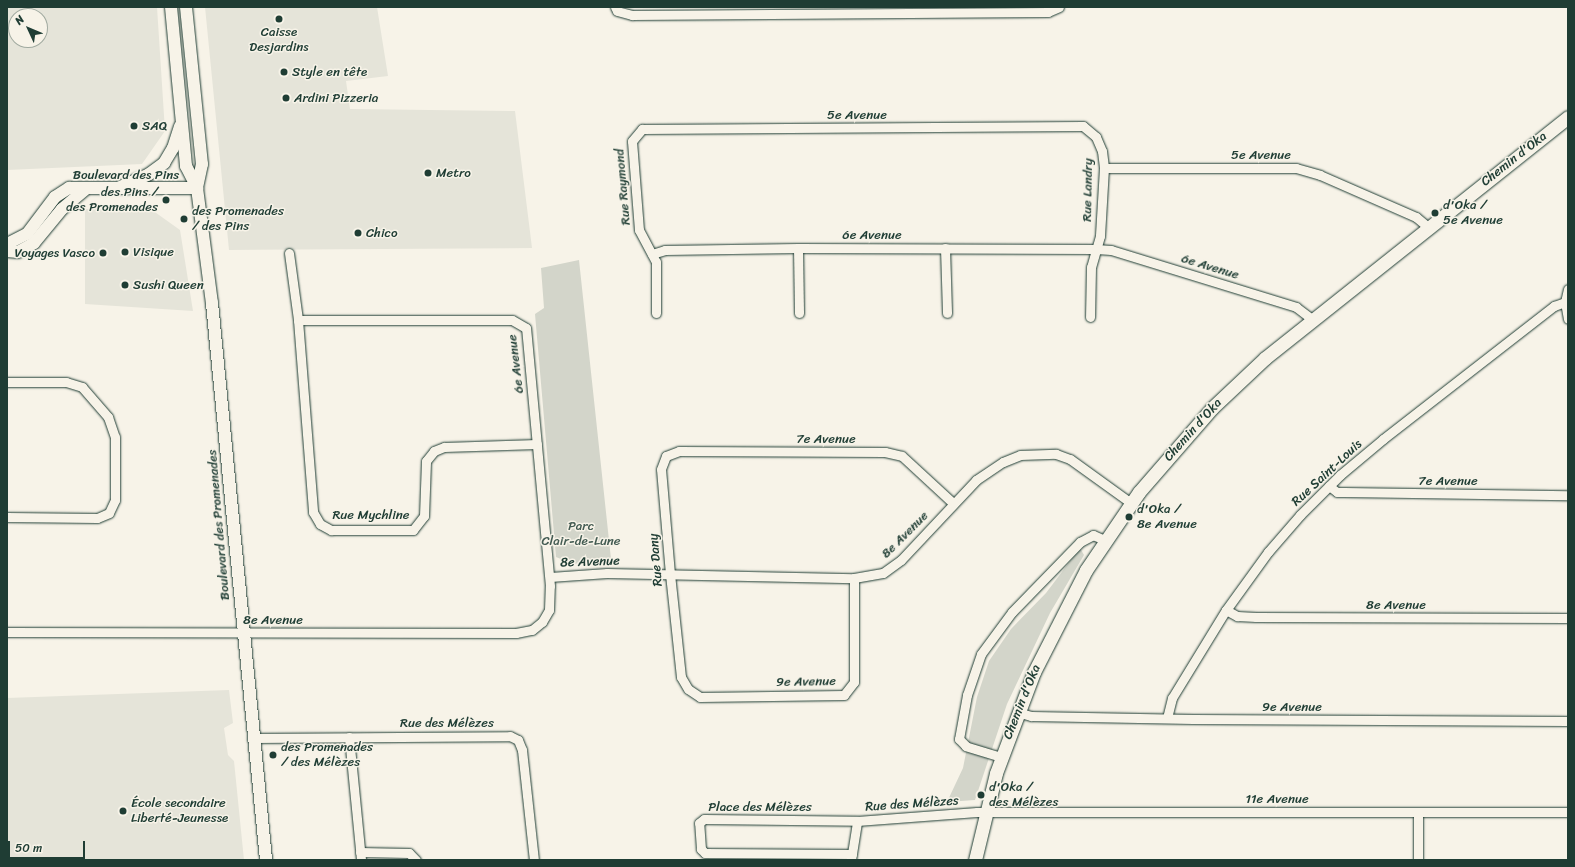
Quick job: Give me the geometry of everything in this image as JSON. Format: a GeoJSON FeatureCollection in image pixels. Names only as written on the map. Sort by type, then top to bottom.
{"type":"FeatureCollection","features":[{"type":"Feature","properties":{"kind":"main road","name":"Chemin d'Oka"},"geometry":{"type":"LineString","coordinates":[[975,860],[985,812],[1001,756],[1017,712],[1058,622],[1105,540],[1131,502],[1182,441],[1228,391],[1312,319],[1428,227],[1566,122]]}},
{"type":"Feature","properties":{"kind":"street","name":"Boulevard des Promenades"},"geometry":{"type":"LineString","coordinates":[[171,7],[186,166],[197,188],[212,303],[266,860]]}},
{"type":"Feature","properties":{"kind":"street","name":"Boulevard des Promenades"},"geometry":{"type":"LineString","coordinates":[[186,7],[202,164],[197,188]]}},
{"type":"Feature","properties":{"kind":"street"},"geometry":{"type":"LineString","coordinates":[[615,7],[617,11],[632,15],[1048,12],[1059,7]]}},
{"type":"Feature","properties":{"kind":"street"},"geometry":{"type":"LineString","coordinates":[[113,190],[149,174],[164,163],[173,148],[182,120]]}},
{"type":"Feature","properties":{"kind":"street","name":"5e Avenue"},"geometry":{"type":"LineString","coordinates":[[642,129],[1072,126]]}},
{"type":"Feature","properties":{"kind":"street","name":"Rue Landry"},"geometry":{"type":"LineString","coordinates":[[1072,126],[1083,126],[1096,137],[1102,151],[1104,168],[1100,236],[1096,249]]}},
{"type":"Feature","properties":{"kind":"street","name":"Rue Raymond"},"geometry":{"type":"LineString","coordinates":[[642,129],[632,140],[639,230],[656,262],[658,295],[656,313]]}},
{"type":"Feature","properties":{"kind":"street","name":"5e Avenue"},"geometry":{"type":"LineString","coordinates":[[1104,168],[1296,168],[1320,175],[1416,217],[1428,227]]}},
{"type":"Feature","properties":{"kind":"street","name":"Boulevard des Pins"},"geometry":{"type":"LineString","coordinates":[[7,244],[27,234],[60,192],[72,188],[85,190],[113,190],[197,188]]}},
{"type":"Feature","properties":{"kind":"street"},"geometry":{"type":"LineString","coordinates":[[7,251],[18,252],[34,243],[62,209],[85,190]]}},
{"type":"Feature","properties":{"kind":"street"},"geometry":{"type":"LineString","coordinates":[[798,248],[799,313]]}},
{"type":"Feature","properties":{"kind":"street","name":"6e Avenue"},"geometry":{"type":"LineString","coordinates":[[652,254],[665,250],[798,248],[1111,250],[1296,306],[1312,319]]}},
{"type":"Feature","properties":{"kind":"street"},"geometry":{"type":"LineString","coordinates":[[945,248],[947,313]]}},
{"type":"Feature","properties":{"kind":"street"},"geometry":{"type":"LineString","coordinates":[[1090,317],[1091,267],[1096,249]]}},
{"type":"Feature","properties":{"kind":"street","name":"Rue Mychline"},"geometry":{"type":"LineString","coordinates":[[289,253],[298,320],[313,512],[320,524],[331,530],[413,530],[424,516],[426,461],[434,451],[444,447],[537,444]]}},
{"type":"Feature","properties":{"kind":"street"},"geometry":{"type":"LineString","coordinates":[[1568,289],[1565,302],[1568,319]]}},
{"type":"Feature","properties":{"kind":"street","name":"Rue Saint-Louis"},"geometry":{"type":"LineString","coordinates":[[1167,718],[1172,698],[1226,610],[1268,552],[1329,486],[1383,439],[1554,306],[1565,302]]}},
{"type":"Feature","properties":{"kind":"street","name":"6e Avenue"},"geometry":{"type":"LineString","coordinates":[[298,320],[512,320],[526,328],[550,577]]}},
{"type":"Feature","properties":{"kind":"street"},"geometry":{"type":"LineString","coordinates":[[7,382],[66,382],[82,387],[108,417],[115,437],[115,500],[109,513],[97,518],[7,517]]}},
{"type":"Feature","properties":{"kind":"street","name":"7e Avenue"},"geometry":{"type":"LineString","coordinates":[[679,451],[885,452],[902,456],[953,503]]}},
{"type":"Feature","properties":{"kind":"street","name":"Rue Dany"},"geometry":{"type":"LineString","coordinates":[[679,451],[666,456],[661,469],[681,677]]}},
{"type":"Feature","properties":{"kind":"street","name":"8e Avenue"},"geometry":{"type":"LineString","coordinates":[[7,632],[516,633],[532,630],[546,616],[550,603],[550,577],[594,574],[670,574],[854,578],[883,573],[901,560],[976,480],[1003,462],[1020,455],[1040,453],[1056,454],[1079,464],[1131,502]]}},
{"type":"Feature","properties":{"kind":"street","name":"7e Avenue"},"geometry":{"type":"LineString","coordinates":[[1329,486],[1337,492],[1351,493],[1568,495]]}},
{"type":"Feature","properties":{"kind":"street"},"geometry":{"type":"LineString","coordinates":[[1001,756],[966,746],[959,739],[967,695],[981,654],[995,633],[1033,588],[1080,542],[1093,535],[1105,540]]}},
{"type":"Feature","properties":{"kind":"street","name":"9e Avenue"},"geometry":{"type":"LineString","coordinates":[[681,677],[688,690],[700,697],[844,695],[854,682],[854,578]]}},
{"type":"Feature","properties":{"kind":"street","name":"8e Avenue"},"geometry":{"type":"LineString","coordinates":[[1226,610],[1236,616],[1256,617],[1568,618]]}},
{"type":"Feature","properties":{"kind":"street","name":"9e Avenue"},"geometry":{"type":"LineString","coordinates":[[1017,712],[1031,716],[1568,721]]}},
{"type":"Feature","properties":{"kind":"street","name":"Rue des Mélèzes"},"geometry":{"type":"LineString","coordinates":[[254,738],[510,736],[518,740],[522,750],[534,860]]}},
{"type":"Feature","properties":{"kind":"street"},"geometry":{"type":"LineString","coordinates":[[349,737],[361,856],[409,853],[416,860]]}},
{"type":"Feature","properties":{"kind":"street","name":"Rue des Mélèzes"},"geometry":{"type":"LineString","coordinates":[[851,857],[857,821],[985,812]]}},
{"type":"Feature","properties":{"kind":"street","name":"11e Avenue"},"geometry":{"type":"LineString","coordinates":[[985,812],[1568,812]]}},
{"type":"Feature","properties":{"kind":"street"},"geometry":{"type":"LineString","coordinates":[[1418,813],[1418,860]]}},
{"type":"Feature","properties":{"kind":"street","name":"Place des Mélèzes"},"geometry":{"type":"LineString","coordinates":[[851,857],[705,853],[701,849],[699,823],[704,819],[857,821]]}},
{"type":"Feature","properties":{"kind":"shaded area"},"geometry":{"type":"Polygon","coordinates":[[[7,7],[157,7],[165,131],[142,164],[7,170],[7,7]]]}},
{"type":"Feature","properties":{"kind":"shaded area"},"geometry":{"type":"Polygon","coordinates":[[[205,7],[377,7],[388,76],[346,81],[350,109],[515,111],[532,248],[229,250],[205,7]]]}},
{"type":"Feature","properties":{"kind":"shaded area"},"geometry":{"type":"Polygon","coordinates":[[[85,209],[152,210],[180,230],[193,311],[85,304],[85,209]]]}},
{"type":"Feature","properties":{"kind":"shaded area","name":"École secondaire Liberté-Jeunesse"},"geometry":{"type":"Polygon","coordinates":[[[229,690],[233,723],[224,728],[228,755],[234,761],[244,860],[7,860],[7,698],[229,690]]]}},
{"type":"Feature","properties":{"kind":"green space","name":"Parc Clair-de-Lune"},"geometry":{"type":"Polygon","coordinates":[[[579,260],[611,559],[573,564],[556,557],[535,314],[544,308],[541,268],[579,260]]]}},
{"type":"Feature","properties":{"kind":"green space"},"geometry":{"type":"Polygon","coordinates":[[[1080,548],[1084,555],[1050,613],[1007,704],[975,800],[947,802],[963,768],[977,697],[989,661],[1011,629],[1046,593],[1080,548]]]}},
{"type":"Feature","properties":{"kind":"place","name":"Caisse Desjardins"},"geometry":{"type":"Point","coordinates":[279,19]}},
{"type":"Feature","properties":{"kind":"place","name":"Style en tête"},"geometry":{"type":"Point","coordinates":[284,72]}},
{"type":"Feature","properties":{"kind":"place","name":"Ardini Pizzeria"},"geometry":{"type":"Point","coordinates":[286,98]}},
{"type":"Feature","properties":{"kind":"place","name":"SAQ"},"geometry":{"type":"Point","coordinates":[134,126]}},
{"type":"Feature","properties":{"kind":"place","name":"Metro"},"geometry":{"type":"Point","coordinates":[428,173]}},
{"type":"Feature","properties":{"kind":"place","name":"des Pins / des Promenades"},"geometry":{"type":"Point","coordinates":[166,200]}},
{"type":"Feature","properties":{"kind":"place","name":"d'Oka / 5e Avenue"},"geometry":{"type":"Point","coordinates":[1435,213]}},
{"type":"Feature","properties":{"kind":"place","name":"des Promenades / des Pins"},"geometry":{"type":"Point","coordinates":[184,219]}},
{"type":"Feature","properties":{"kind":"place","name":"Chico"},"geometry":{"type":"Point","coordinates":[358,233]}},
{"type":"Feature","properties":{"kind":"place","name":"Visique"},"geometry":{"type":"Point","coordinates":[125,252]}},
{"type":"Feature","properties":{"kind":"place","name":"Voyages Vasco"},"geometry":{"type":"Point","coordinates":[103,253]}},
{"type":"Feature","properties":{"kind":"place","name":"Sushi Queen"},"geometry":{"type":"Point","coordinates":[125,285]}},
{"type":"Feature","properties":{"kind":"place","name":"d'Oka / 8e Avenue"},"geometry":{"type":"Point","coordinates":[1129,517]}},
{"type":"Feature","properties":{"kind":"place","name":"des Promenades / des Mélèzes"},"geometry":{"type":"Point","coordinates":[273,755]}},
{"type":"Feature","properties":{"kind":"place","name":"d'Oka / des Mélèzes"},"geometry":{"type":"Point","coordinates":[981,795]}},
{"type":"Feature","properties":{"kind":"place","name":"École secondaire Liberté-Jeunesse"},"geometry":{"type":"Point","coordinates":[123,811]}}]}
